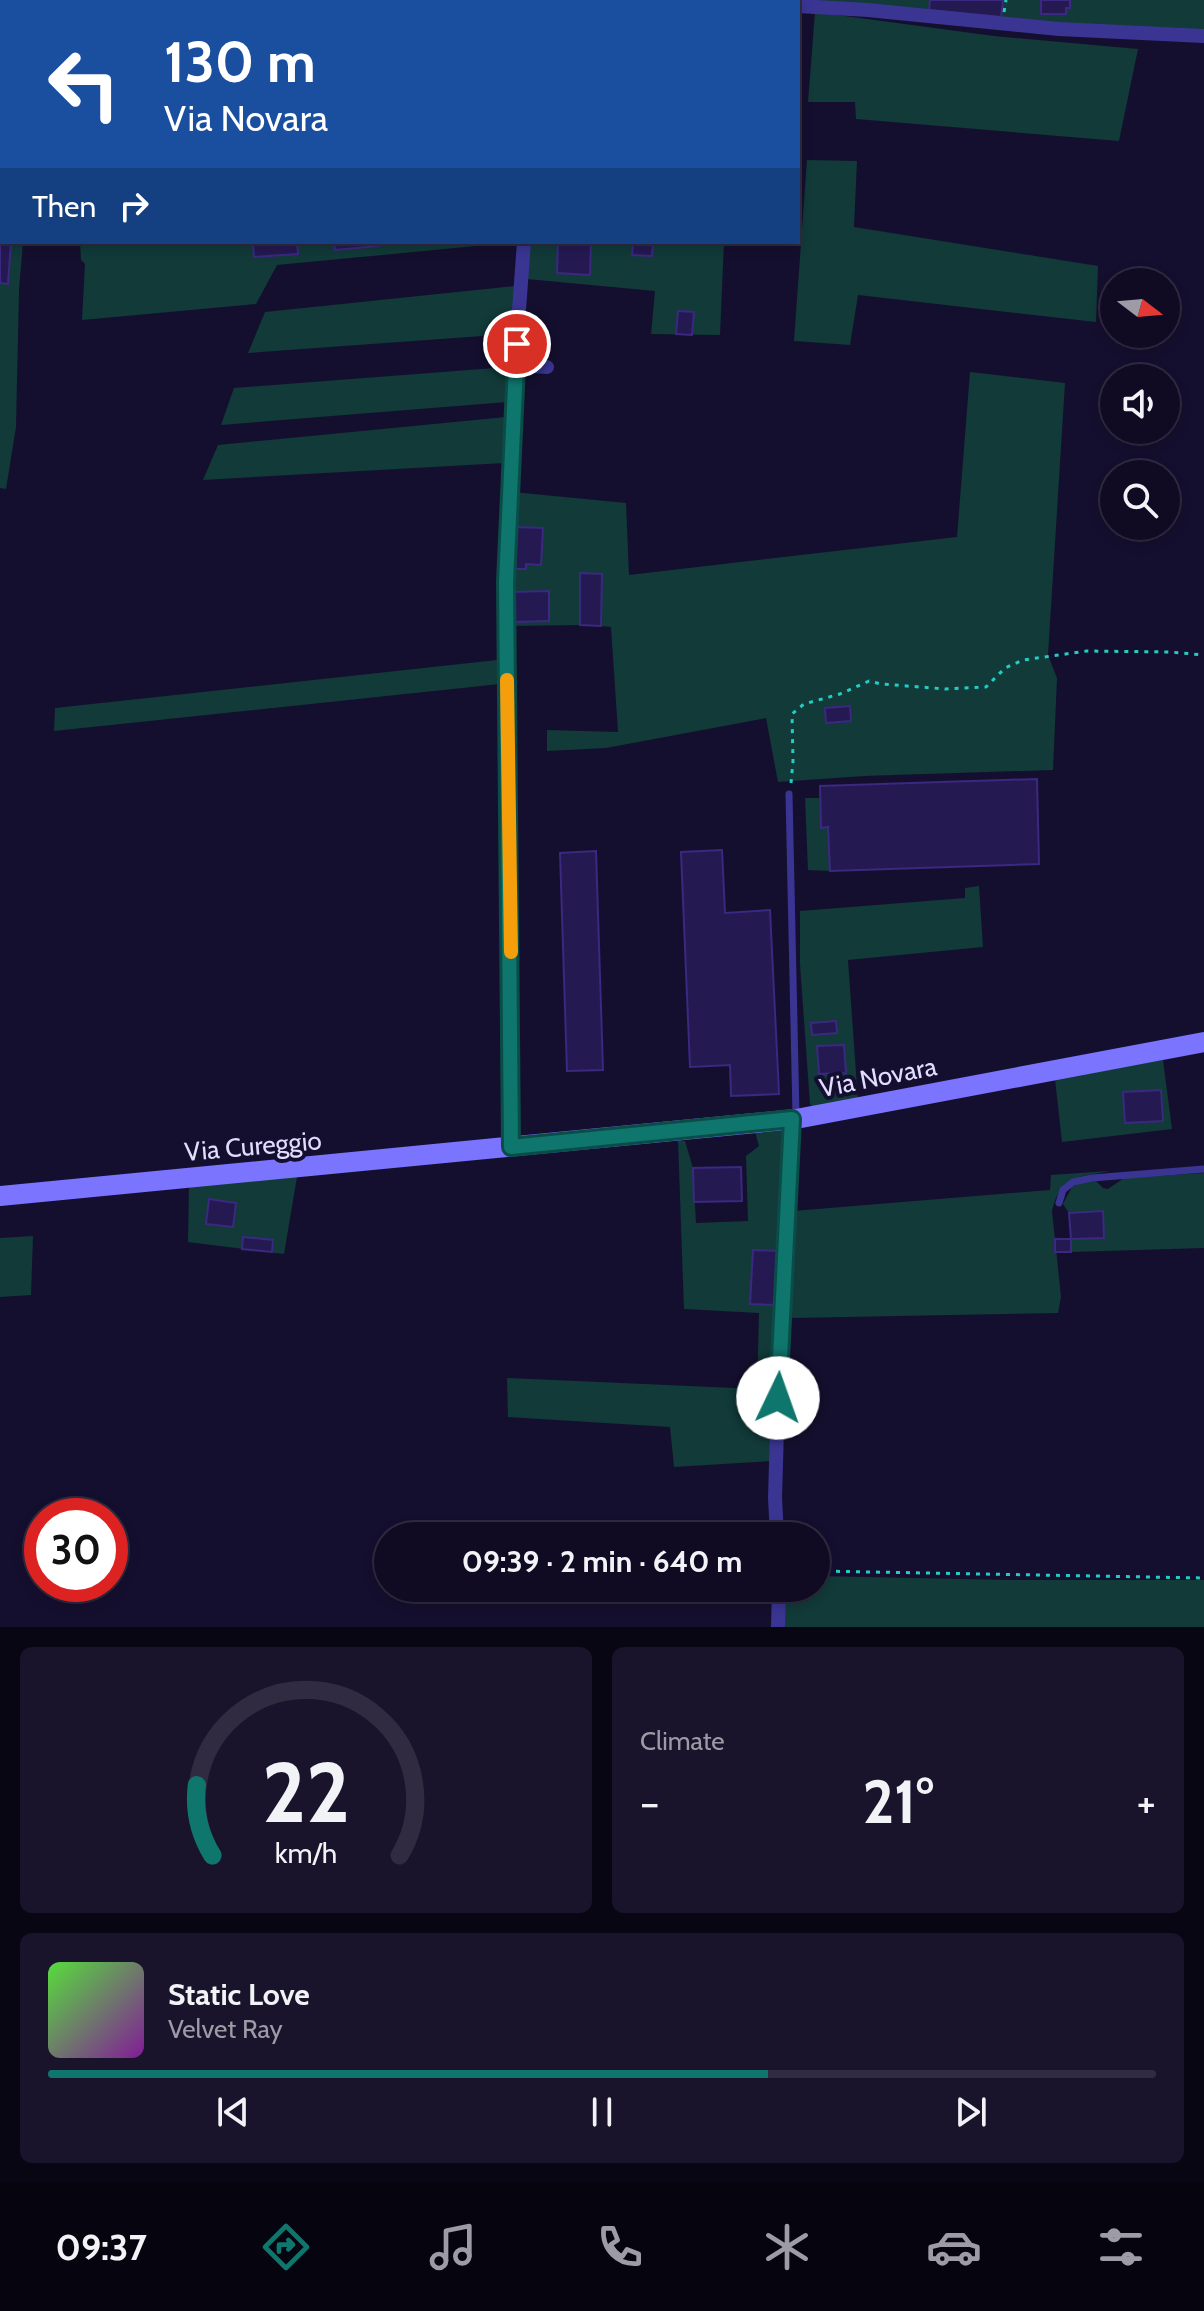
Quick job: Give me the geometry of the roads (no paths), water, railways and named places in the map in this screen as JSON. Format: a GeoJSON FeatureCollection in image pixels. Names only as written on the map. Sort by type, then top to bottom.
{"type":"FeatureCollection","features":[{"type":"Feature","properties":{"kind":"main road","name":"Via Novara"},"geometry":{"type":"LineString","coordinates":[[511,1147],[794,1119],[1204,1042]]}},
{"type":"Feature","properties":{"kind":"main road","name":"Via Cureggio"},"geometry":{"type":"LineString","coordinates":[[0,1196],[511,1147]]}},
{"type":"Feature","properties":{"kind":"street"},"geometry":{"type":"LineString","coordinates":[[800,6],[1059,29],[1204,36]]}},
{"type":"Feature","properties":{"kind":"street"},"geometry":{"type":"LineString","coordinates":[[511,1147],[506,582],[524,244]]}},
{"type":"Feature","properties":{"kind":"street"},"geometry":{"type":"LineString","coordinates":[[516,365],[547,367]]}},
{"type":"Feature","properties":{"kind":"street"},"geometry":{"type":"LineString","coordinates":[[776,1522],[777,1429],[794,1119]]}},
{"type":"Feature","properties":{"kind":"street"},"geometry":{"type":"LineString","coordinates":[[778,1627],[779,1602]]}},
{"type":"Feature","properties":{"kind":"lane"},"geometry":{"type":"LineString","coordinates":[[789,794],[794,1119]]}},
{"type":"Feature","properties":{"kind":"lane"},"geometry":{"type":"LineString","coordinates":[[1059,1203],[1063,1190],[1073,1182],[1204,1169]]}}]}
